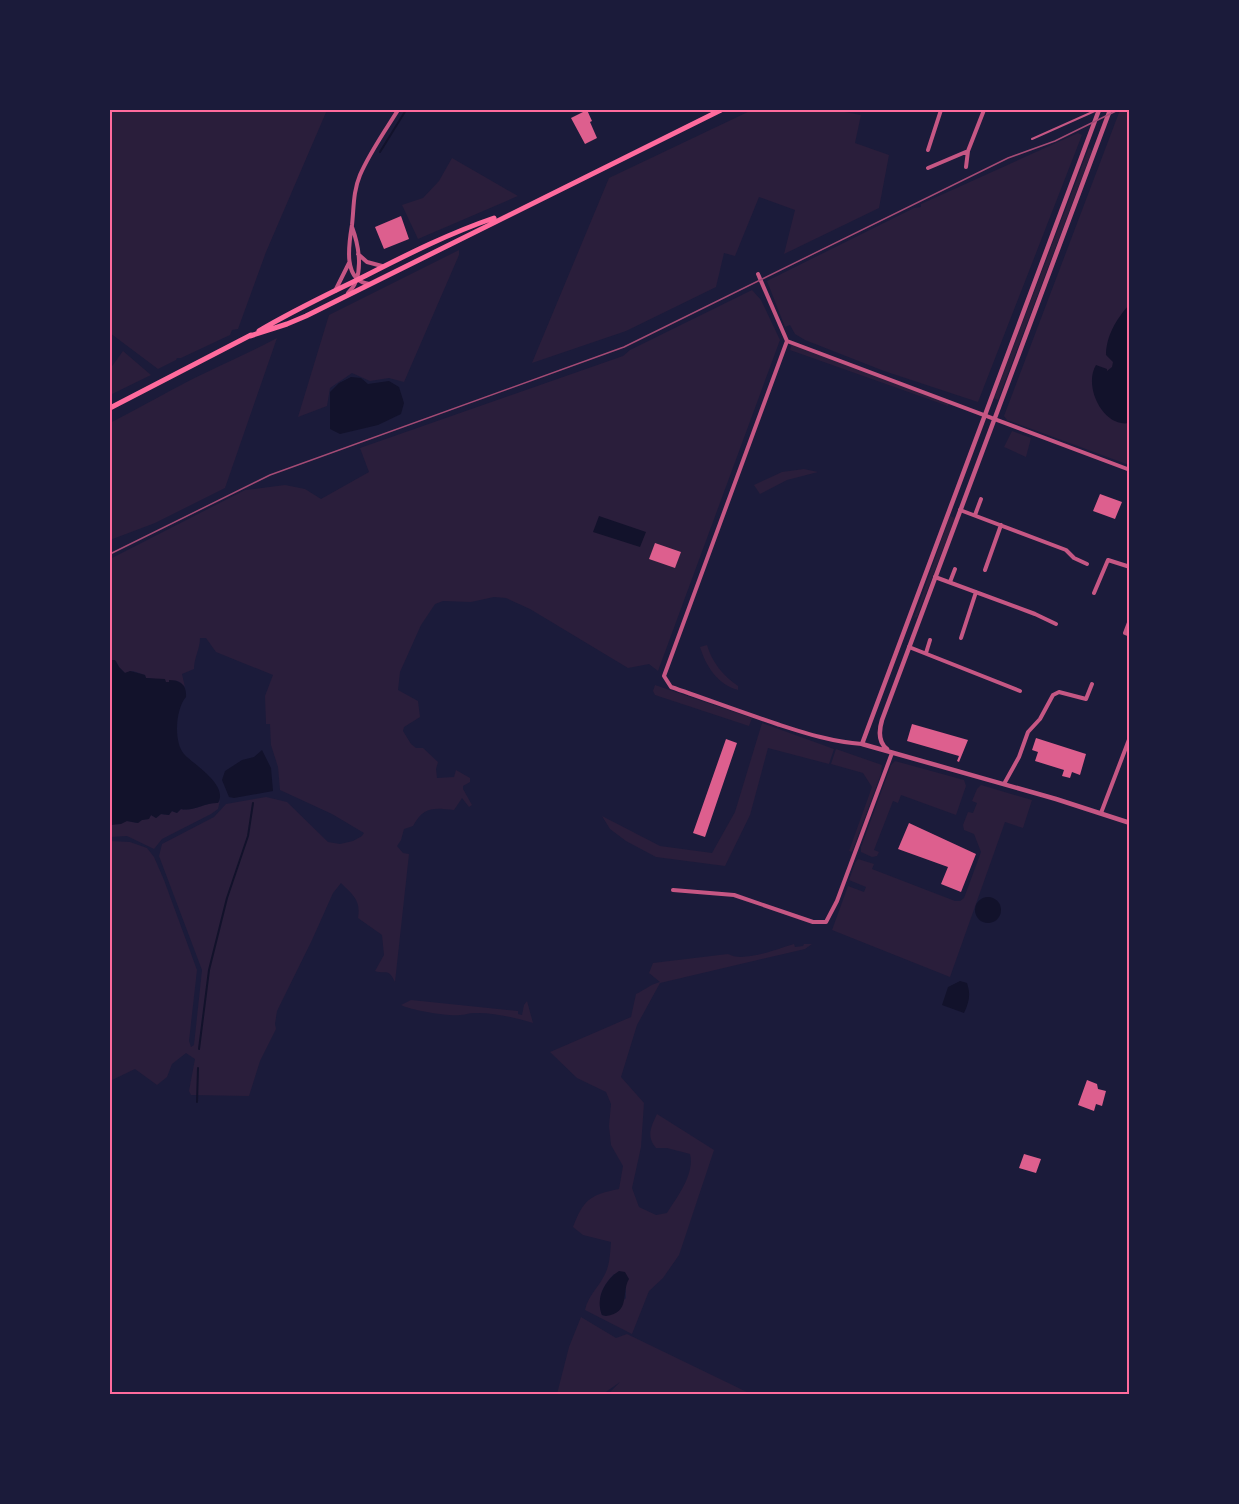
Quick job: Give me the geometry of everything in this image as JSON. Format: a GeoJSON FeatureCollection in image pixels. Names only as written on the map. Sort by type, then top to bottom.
{"type":"FeatureCollection","features":[{"type":"Feature","properties":{"kind":"main road"},"geometry":{"type":"LineString","coordinates":[[250,336],[287,324],[338,300],[721,110]]}},
{"type":"Feature","properties":{"kind":"main road"},"geometry":{"type":"LineString","coordinates":[[110,408],[357,279],[455,233],[510,213]]}},
{"type":"Feature","properties":{"kind":"street"},"geometry":{"type":"LineString","coordinates":[[338,300],[350,291],[357,279],[358,254],[352,225],[353,202],[361,173],[398,110]]}},
{"type":"Feature","properties":{"kind":"street"},"geometry":{"type":"LineString","coordinates":[[927,150],[941,110]]}},
{"type":"Feature","properties":{"kind":"street"},"geometry":{"type":"LineString","coordinates":[[966,167],[968,151],[984,110]]}},
{"type":"Feature","properties":{"kind":"street"},"geometry":{"type":"LineString","coordinates":[[862,744],[1098,110]]}},
{"type":"Feature","properties":{"kind":"street"},"geometry":{"type":"LineString","coordinates":[[892,753],[884,747],[880,727],[1110,110]]}},
{"type":"Feature","properties":{"kind":"street"},"geometry":{"type":"LineString","coordinates":[[928,168],[968,151]]}},
{"type":"Feature","properties":{"kind":"street"},"geometry":{"type":"LineString","coordinates":[[352,225],[348,238],[349,262],[357,279],[370,284]]}},
{"type":"Feature","properties":{"kind":"street"},"geometry":{"type":"LineString","coordinates":[[358,254],[363,260],[373,265],[386,266]]}},
{"type":"Feature","properties":{"kind":"street"},"geometry":{"type":"LineString","coordinates":[[334,291],[349,262]]}},
{"type":"Feature","properties":{"kind":"street"},"geometry":{"type":"LineString","coordinates":[[758,274],[787,341],[664,676],[671,687],[816,737],[862,744],[1130,823]]}},
{"type":"Feature","properties":{"kind":"street"},"geometry":{"type":"LineString","coordinates":[[787,341],[1130,470]]}},
{"type":"Feature","properties":{"kind":"street"},"geometry":{"type":"LineString","coordinates":[[955,495],[964,498]]}},
{"type":"Feature","properties":{"kind":"street"},"geometry":{"type":"LineString","coordinates":[[975,515],[981,499]]}},
{"type":"Feature","properties":{"kind":"street"},"geometry":{"type":"LineString","coordinates":[[960,510],[1066,550],[1074,558],[1088,564]]}},
{"type":"Feature","properties":{"kind":"street"},"geometry":{"type":"LineString","coordinates":[[985,570],[1001,525]]}},
{"type":"Feature","properties":{"kind":"street"},"geometry":{"type":"LineString","coordinates":[[1094,593],[1108,560],[1130,567]]}},
{"type":"Feature","properties":{"kind":"street"},"geometry":{"type":"LineString","coordinates":[[950,582],[955,569]]}},
{"type":"Feature","properties":{"kind":"street"},"geometry":{"type":"LineString","coordinates":[[935,577],[1056,624]]}},
{"type":"Feature","properties":{"kind":"street"},"geometry":{"type":"LineString","coordinates":[[961,638],[976,592]]}},
{"type":"Feature","properties":{"kind":"street"},"geometry":{"type":"LineString","coordinates":[[1130,620],[1125,633],[1130,634]]}},
{"type":"Feature","properties":{"kind":"street"},"geometry":{"type":"LineString","coordinates":[[907,626],[916,629]]}},
{"type":"Feature","properties":{"kind":"street"},"geometry":{"type":"LineString","coordinates":[[926,653],[930,640]]}},
{"type":"Feature","properties":{"kind":"street"},"geometry":{"type":"LineString","coordinates":[[909,647],[1020,691]]}},
{"type":"Feature","properties":{"kind":"street"},"geometry":{"type":"LineString","coordinates":[[1004,785],[1019,757],[1028,732],[1040,719],[1053,695],[1059,692],[1086,699],[1092,684]]}},
{"type":"Feature","properties":{"kind":"street"},"geometry":{"type":"LineString","coordinates":[[1101,813],[1130,737]]}},
{"type":"Feature","properties":{"kind":"street"},"geometry":{"type":"LineString","coordinates":[[673,890],[734,895],[813,922],[826,922],[837,901],[892,753]]}},
{"type":"Feature","properties":{"kind":"lane"},"geometry":{"type":"LineString","coordinates":[[1032,139],[1098,110]]}},
{"type":"Feature","properties":{"kind":"shaded area"},"geometry":{"type":"Polygon","coordinates":[[[110,110],[327,110],[266,252],[238,329],[158,369],[110,333],[110,110]]]}},
{"type":"Feature","properties":{"kind":"shaded area"},"geometry":{"type":"Polygon","coordinates":[[[752,110],[834,110],[861,115],[855,143],[889,155],[879,208],[784,254],[795,210],[759,197],[735,256],[724,253],[716,287],[626,331],[532,363],[609,178],[752,110]]]}},
{"type":"Feature","properties":{"kind":"shaded area"},"geometry":{"type":"Polygon","coordinates":[[[1120,110],[1129,110],[1129,465],[1007,420],[1004,416],[1120,110]]]}},
{"type":"Feature","properties":{"kind":"shaded area"},"geometry":{"type":"Polygon","coordinates":[[[1078,133],[1082,135],[978,402],[884,371],[805,340],[795,334],[790,325],[785,327],[767,281],[914,208],[921,207],[921,204],[1078,133]]]}},
{"type":"Feature","properties":{"kind":"shaded area"},"geometry":{"type":"Polygon","coordinates":[[[1089,147],[1092,151],[998,400],[994,398],[1089,147]]]}},
{"type":"Feature","properties":{"kind":"shaded area"},"geometry":{"type":"Polygon","coordinates":[[[452,158],[518,196],[418,239],[402,205],[423,198],[439,181],[452,158]]]}},
{"type":"Feature","properties":{"kind":"shaded area"},"geometry":{"type":"Polygon","coordinates":[[[459,250],[459,255],[404,382],[389,378],[370,381],[352,373],[330,388],[327,406],[298,417],[329,315],[459,250]]]}},
{"type":"Feature","properties":{"kind":"shaded area"},"geometry":{"type":"Polygon","coordinates":[[[752,290],[761,300],[780,340],[658,671],[649,664],[628,668],[530,609],[506,598],[494,597],[471,602],[443,601],[435,604],[421,625],[400,672],[398,690],[418,701],[420,717],[404,727],[403,731],[411,744],[416,748],[423,748],[438,762],[437,778],[454,777],[456,770],[470,778],[470,782],[463,786],[463,789],[472,805],[469,807],[462,798],[454,810],[430,810],[421,815],[413,826],[404,829],[397,846],[403,853],[409,854],[395,982],[388,973],[375,971],[384,955],[382,935],[358,918],[357,902],[341,883],[333,893],[277,1011],[276,1029],[260,1061],[249,1096],[191,1095],[189,1091],[195,1059],[186,1053],[172,1064],[167,1077],[157,1085],[135,1069],[110,1081],[110,841],[130,842],[147,848],[154,857],[164,880],[197,970],[189,1041],[191,1047],[194,1045],[202,970],[159,856],[162,844],[214,817],[226,804],[266,797],[287,802],[328,842],[340,844],[353,841],[364,833],[332,814],[280,790],[278,767],[271,745],[270,724],[266,724],[265,696],[273,675],[216,652],[206,638],[200,638],[194,669],[182,674],[185,687],[177,681],[165,682],[146,678],[145,675],[133,671],[125,673],[116,661],[110,660],[110,559],[245,490],[285,485],[305,489],[321,499],[369,472],[360,448],[623,356],[630,350],[752,290]]]}},
{"type":"Feature","properties":{"kind":"shaded area"},"geometry":{"type":"Polygon","coordinates":[[[1129,305],[1129,423],[1120,423],[1111,419],[1098,404],[1092,384],[1096,365],[1107,371],[1112,367],[1113,362],[1106,355],[1106,348],[1116,322],[1129,305]]]}},
{"type":"Feature","properties":{"kind":"shaded area"},"geometry":{"type":"Polygon","coordinates":[[[277,338],[225,488],[155,523],[110,540],[110,423],[277,338]]]}},
{"type":"Feature","properties":{"kind":"shaded area"},"geometry":{"type":"Polygon","coordinates":[[[792,343],[950,402],[948,406],[790,350],[792,343]]]}},
{"type":"Feature","properties":{"kind":"shaded area"},"geometry":{"type":"Polygon","coordinates":[[[123,351],[151,375],[110,395],[110,369],[123,351]]]}},
{"type":"Feature","properties":{"kind":"shaded area"},"geometry":{"type":"Polygon","coordinates":[[[351,377],[361,378],[368,384],[389,381],[399,387],[404,403],[401,414],[378,425],[340,434],[330,429],[330,392],[339,383],[351,377]]]}},
{"type":"Feature","properties":{"kind":"shaded area"},"geometry":{"type":"Polygon","coordinates":[[[1012,431],[1031,438],[1026,457],[1004,447],[1012,431]]]}},
{"type":"Feature","properties":{"kind":"shaded area"},"geometry":{"type":"Polygon","coordinates":[[[804,469],[818,472],[787,480],[760,494],[754,485],[782,472],[804,469]]]}},
{"type":"Feature","properties":{"kind":"shaded area"},"geometry":{"type":"Polygon","coordinates":[[[599,516],[646,532],[640,547],[593,532],[599,516]]]}},
{"type":"Feature","properties":{"kind":"shaded area"},"geometry":{"type":"Polygon","coordinates":[[[950,516],[955,518],[917,617],[914,618],[950,516]]]}},
{"type":"Feature","properties":{"kind":"shaded area"},"geometry":{"type":"Polygon","coordinates":[[[707,645],[715,663],[738,686],[738,690],[718,679],[713,673],[700,647],[707,645]]]}},
{"type":"Feature","properties":{"kind":"shaded area"},"geometry":{"type":"Polygon","coordinates":[[[110,660],[115,660],[125,673],[130,671],[145,675],[146,678],[165,679],[166,682],[176,681],[184,686],[186,697],[178,716],[178,741],[184,754],[219,789],[218,803],[181,809],[177,813],[172,811],[169,815],[161,814],[156,818],[151,815],[149,819],[138,823],[127,821],[110,825],[110,660]]]}},
{"type":"Feature","properties":{"kind":"shaded area"},"geometry":{"type":"Polygon","coordinates":[[[655,685],[752,718],[749,726],[655,695],[653,691],[655,685]]]}},
{"type":"Feature","properties":{"kind":"shaded area"},"geometry":{"type":"Polygon","coordinates":[[[762,723],[834,749],[829,764],[768,748],[750,815],[725,866],[656,857],[626,841],[610,829],[602,816],[660,846],[712,853],[735,812],[762,723]]]}},
{"type":"Feature","properties":{"kind":"shaded area"},"geometry":{"type":"Polygon","coordinates":[[[836,749],[882,765],[881,774],[852,852],[849,851],[872,787],[863,773],[831,764],[836,749]]]}},
{"type":"Feature","properties":{"kind":"shaded area"},"geometry":{"type":"Polygon","coordinates":[[[262,750],[271,768],[273,791],[229,797],[222,780],[225,771],[242,760],[254,757],[262,750]]]}},
{"type":"Feature","properties":{"kind":"shaded area"},"geometry":{"type":"Polygon","coordinates":[[[895,761],[964,780],[966,786],[956,815],[901,795],[898,803],[893,801],[874,850],[879,852],[877,856],[872,857],[861,852],[861,847],[891,765],[895,761]]]}},
{"type":"Feature","properties":{"kind":"shaded area"},"geometry":{"type":"Polygon","coordinates":[[[981,785],[1032,800],[1023,828],[1005,822],[950,977],[832,930],[848,886],[864,892],[866,887],[849,880],[858,859],[874,864],[872,869],[955,901],[964,898],[981,852],[974,834],[964,830],[963,825],[968,812],[973,813],[977,803],[972,801],[981,785]]]}},
{"type":"Feature","properties":{"kind":"shaded area"},"geometry":{"type":"Polygon","coordinates":[[[220,800],[218,809],[162,839],[154,849],[127,836],[110,837],[110,825],[127,821],[137,823],[148,819],[151,815],[156,818],[161,814],[169,815],[171,811],[177,813],[181,809],[218,803],[220,800]]]}},
{"type":"Feature","properties":{"kind":"shaded area"},"geometry":{"type":"Polygon","coordinates":[[[988,897],[997,901],[1001,910],[997,919],[988,923],[979,919],[975,910],[979,901],[988,897]]]}},
{"type":"Feature","properties":{"kind":"shaded area"},"geometry":{"type":"Polygon","coordinates":[[[794,944],[795,947],[812,944],[805,949],[660,983],[637,1025],[621,1077],[644,1103],[641,1147],[632,1188],[639,1207],[656,1215],[667,1213],[684,1185],[690,1169],[690,1154],[667,1148],[656,1148],[653,1144],[650,1131],[657,1114],[714,1150],[679,1255],[663,1278],[649,1291],[632,1334],[585,1310],[588,1300],[606,1272],[611,1242],[583,1235],[573,1227],[589,1200],[619,1189],[623,1166],[611,1145],[609,1126],[611,1104],[606,1092],[577,1078],[550,1052],[631,1017],[636,994],[660,982],[649,973],[653,963],[728,954],[751,956],[794,944]],[[614,1274],[607,1283],[600,1298],[602,1315],[606,1316],[626,1298],[626,1282],[614,1274]]]}},
{"type":"Feature","properties":{"kind":"shaded area"},"geometry":{"type":"Polygon","coordinates":[[[960,981],[967,983],[969,991],[964,1013],[942,1005],[948,987],[960,981]]]}},
{"type":"Feature","properties":{"kind":"shaded area"},"geometry":{"type":"Polygon","coordinates":[[[411,1000],[518,1011],[518,1014],[522,1015],[527,1001],[533,1023],[489,1013],[439,1014],[401,1005],[411,1000]]]}},
{"type":"Feature","properties":{"kind":"shaded area"},"geometry":{"type":"Polygon","coordinates":[[[619,1271],[625,1272],[629,1279],[624,1301],[619,1311],[606,1316],[602,1315],[600,1302],[603,1290],[609,1279],[619,1271]]]}},
{"type":"Feature","properties":{"kind":"shaded area"},"geometry":{"type":"Polygon","coordinates":[[[581,1317],[616,1338],[627,1334],[751,1394],[608,1394],[620,1382],[603,1394],[557,1394],[569,1347],[581,1317]]]}},
{"type":"Feature","properties":{"kind":"building"},"geometry":{"type":"Polygon","coordinates":[[[587,110],[597,138],[585,144],[571,118],[587,110]]]}},
{"type":"Feature","properties":{"kind":"building"},"geometry":{"type":"Polygon","coordinates":[[[401,216],[409,239],[384,249],[375,227],[401,216]]]}},
{"type":"Feature","properties":{"kind":"building"},"geometry":{"type":"Polygon","coordinates":[[[1100,494],[1122,502],[1115,519],[1093,511],[1100,494]]]}},
{"type":"Feature","properties":{"kind":"building"},"geometry":{"type":"Polygon","coordinates":[[[655,543],[681,552],[675,568],[649,559],[655,543]]]}},
{"type":"Feature","properties":{"kind":"building"},"geometry":{"type":"Polygon","coordinates":[[[912,724],[968,740],[959,762],[957,761],[959,756],[907,741],[912,724]]]}},
{"type":"Feature","properties":{"kind":"building"},"geometry":{"type":"Polygon","coordinates":[[[1036,738],[1086,754],[1080,775],[1072,772],[1070,778],[1062,776],[1064,770],[1035,761],[1038,752],[1032,750],[1036,738]]]}},
{"type":"Feature","properties":{"kind":"building"},"geometry":{"type":"Polygon","coordinates":[[[726,739],[737,743],[705,837],[693,833],[726,739]]]}},
{"type":"Feature","properties":{"kind":"building"},"geometry":{"type":"Polygon","coordinates":[[[909,823],[976,854],[961,892],[941,884],[948,867],[898,849],[909,823]]]}},
{"type":"Feature","properties":{"kind":"building"},"geometry":{"type":"Polygon","coordinates":[[[1087,1080],[1097,1084],[1098,1089],[1106,1091],[1102,1106],[1096,1104],[1094,1111],[1078,1105],[1087,1080]]]}},
{"type":"Feature","properties":{"kind":"building"},"geometry":{"type":"Polygon","coordinates":[[[1024,1154],[1041,1159],[1036,1173],[1019,1168],[1024,1154]]]}},
{"type":"Feature","properties":{"kind":"waterway"},"geometry":{"type":"LineString","coordinates":[[380,152],[406,110]]}},
{"type":"Feature","properties":{"kind":"waterway"},"geometry":{"type":"LineString","coordinates":[[199,1049],[209,970],[227,898],[248,836],[253,803]]}},
{"type":"Feature","properties":{"kind":"waterway"},"geometry":{"type":"LineString","coordinates":[[197,1102],[198,1068]]}},
{"type":"Feature","properties":{"kind":"tram line"},"geometry":{"type":"LineString","coordinates":[[110,554],[270,475],[624,347],[1008,158],[1055,141],[1118,110]]}}]}
